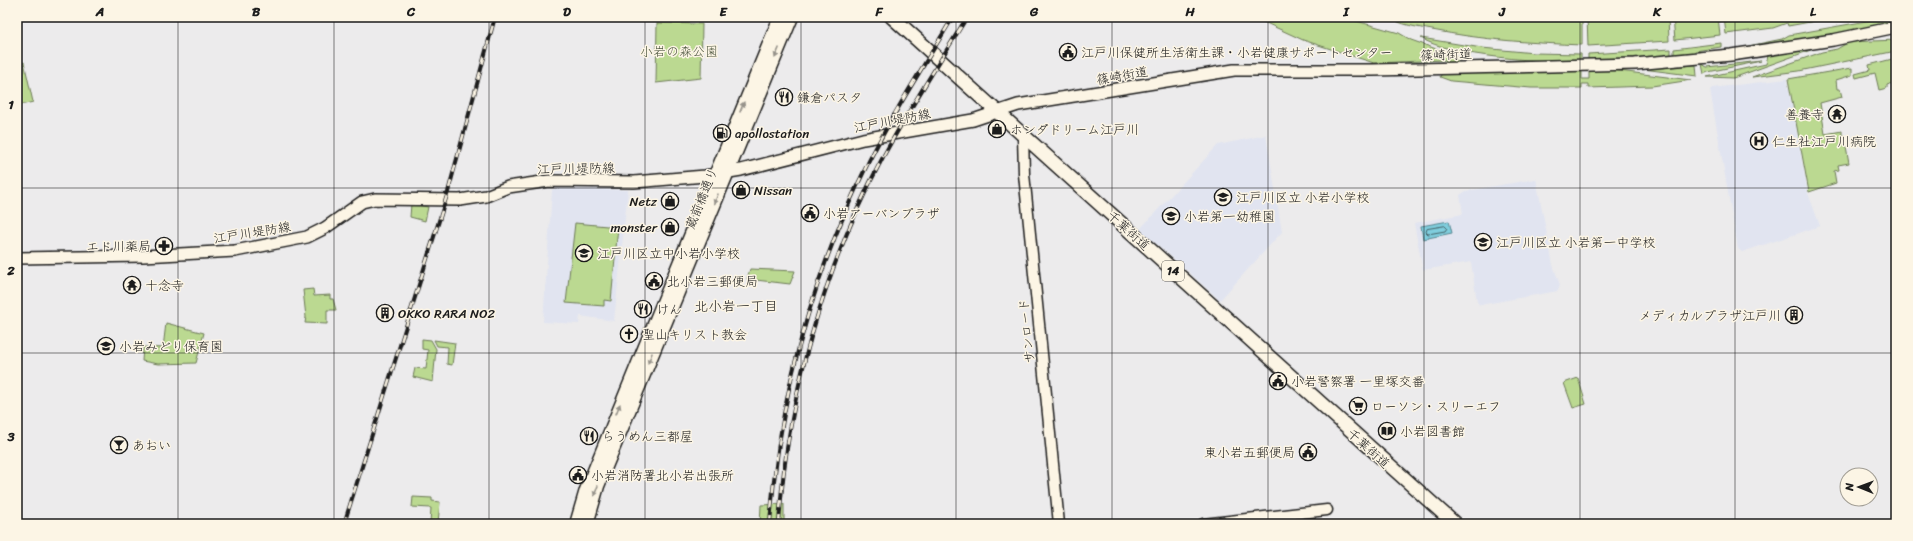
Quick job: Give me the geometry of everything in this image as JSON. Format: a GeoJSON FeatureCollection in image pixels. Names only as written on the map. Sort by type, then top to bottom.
{"type":"FeatureCollection","features":[{"type":"Feature","properties":{"kind":"highway","name":"千葉街道"},"geometry":{"type":"LineString","coordinates":[[892,17],[1455,524]]}},
{"type":"Feature","properties":{"kind":"main road","name":"蔵前橋通り"},"geometry":{"type":"LineString","coordinates":[[587,524],[598,486],[721,174],[780,17]]}},
{"type":"Feature","properties":{"kind":"main road","name":"蔵前橋通り"},"geometry":{"type":"LineString","coordinates":[[576,524],[580,506],[588,483],[721,174],[792,17]]}},
{"type":"Feature","properties":{"kind":"main road","name":"篠崎街道"},"geometry":{"type":"LineString","coordinates":[[998,112],[1025,104],[1234,70],[1373,70],[1636,64],[1731,55],[1833,40],[1896,26]]}},
{"type":"Feature","properties":{"kind":"main road","name":"江戸川堤防線"},"geometry":{"type":"LineString","coordinates":[[17,258],[143,256],[227,252],[307,237],[325,228],[362,202],[375,199],[460,200],[486,196],[508,187],[542,181],[634,182],[721,174],[862,139],[973,120],[998,112]]}},
{"type":"Feature","properties":{"kind":"street","name":"サンロード"},"geometry":{"type":"LineString","coordinates":[[1023,136],[1024,174],[1058,524]]}},
{"type":"Feature","properties":{"kind":"street"},"geometry":{"type":"LineString","coordinates":[[1202,524],[1328,510]]}},
{"type":"Feature","properties":{"kind":"shaded area","name":"仁生社江戸川病院"},"geometry":{"type":"Polygon","coordinates":[[[1787,79],[1808,193],[1820,226],[1742,252],[1738,249],[1710,90],[1712,88],[1787,79]]]}},
{"type":"Feature","properties":{"kind":"shaded area","name":"江戸川区立 小岩小学校"},"geometry":{"type":"Polygon","coordinates":[[[1266,135],[1282,232],[1220,300],[1140,229],[1218,145],[1266,135]]]}},
{"type":"Feature","properties":{"kind":"shaded area","name":"江戸川区立 小岩第一中学校"},"geometry":{"type":"Polygon","coordinates":[[[1536,179],[1553,265],[1560,285],[1558,291],[1480,305],[1477,302],[1471,262],[1423,270],[1414,223],[1463,214],[1460,195],[1466,191],[1536,179]]]}},
{"type":"Feature","properties":{"kind":"shaded area","name":"江戸川区立中小岩小学校"},"geometry":{"type":"Polygon","coordinates":[[[556,188],[628,190],[614,321],[580,316],[579,324],[543,322],[552,190],[556,188]]]}},
{"type":"Feature","properties":{"kind":"green space"},"geometry":{"type":"Polygon","coordinates":[[[1253,17],[1342,17],[1399,33],[1411,40],[1456,56],[1455,59],[1461,62],[1448,64],[1445,60],[1374,63],[1303,40],[1253,17]]]}},
{"type":"Feature","properties":{"kind":"green space"},"geometry":{"type":"Polygon","coordinates":[[[1388,17],[1582,17],[1582,45],[1488,39],[1409,25],[1388,17]]]}},
{"type":"Feature","properties":{"kind":"green space"},"geometry":{"type":"Polygon","coordinates":[[[1587,17],[1668,17],[1669,41],[1588,46],[1587,17]]]}},
{"type":"Feature","properties":{"kind":"green space"},"geometry":{"type":"Polygon","coordinates":[[[1673,17],[1718,17],[1720,35],[1675,40],[1673,17]]]}},
{"type":"Feature","properties":{"kind":"green space"},"geometry":{"type":"Polygon","coordinates":[[[1724,17],[1838,17],[1788,26],[1787,23],[1773,28],[1726,34],[1724,17]]]}},
{"type":"Feature","properties":{"kind":"green space"},"geometry":{"type":"Polygon","coordinates":[[[1896,17],[1896,22],[1792,42],[1739,48],[1782,39],[1789,35],[1896,17]]]}},
{"type":"Feature","properties":{"kind":"green space","name":"小岩の森公園"},"geometry":{"type":"Polygon","coordinates":[[[657,23],[702,24],[701,78],[656,83],[657,23]]]}},
{"type":"Feature","properties":{"kind":"green space"},"geometry":{"type":"Polygon","coordinates":[[[1421,38],[1482,48],[1534,53],[1581,54],[1581,60],[1523,60],[1475,54],[1453,50],[1421,38]]]}},
{"type":"Feature","properties":{"kind":"green space"},"geometry":{"type":"Polygon","coordinates":[[[1896,40],[1896,51],[1799,71],[1752,77],[1822,52],[1837,49],[1849,42],[1896,40]]]}},
{"type":"Feature","properties":{"kind":"green space"},"geometry":{"type":"Polygon","coordinates":[[[1721,43],[1721,47],[1695,51],[1694,53],[1674,54],[1674,49],[1721,43]]]}},
{"type":"Feature","properties":{"kind":"green space"},"geometry":{"type":"Polygon","coordinates":[[[1822,46],[1733,78],[1707,77],[1766,64],[1768,55],[1822,46]]]}},
{"type":"Feature","properties":{"kind":"green space"},"geometry":{"type":"Polygon","coordinates":[[[1671,49],[1671,55],[1667,56],[1588,60],[1588,54],[1671,49]]]}},
{"type":"Feature","properties":{"kind":"green space"},"geometry":{"type":"Polygon","coordinates":[[[1896,58],[1896,82],[1887,85],[1887,88],[1879,90],[1875,73],[1856,78],[1855,74],[1870,70],[1869,65],[1896,58]]]}},
{"type":"Feature","properties":{"kind":"green space"},"geometry":{"type":"Polygon","coordinates":[[[1761,61],[1704,74],[1702,64],[1707,67],[1761,61]]]}},
{"type":"Feature","properties":{"kind":"green space"},"geometry":{"type":"Polygon","coordinates":[[[24,62],[33,102],[17,106],[17,64],[24,62]]]}},
{"type":"Feature","properties":{"kind":"green space"},"geometry":{"type":"Polygon","coordinates":[[[1696,65],[1697,76],[1643,69],[1696,65]]]}},
{"type":"Feature","properties":{"kind":"green space"},"geometry":{"type":"Polygon","coordinates":[[[1852,68],[1852,75],[1836,80],[1837,89],[1840,89],[1842,97],[1820,103],[1825,134],[1842,131],[1849,163],[1838,165],[1839,170],[1834,171],[1836,183],[1809,192],[1788,79],[1852,68]]]}},
{"type":"Feature","properties":{"kind":"green space"},"geometry":{"type":"Polygon","coordinates":[[[1582,69],[1582,79],[1589,79],[1589,70],[1603,69],[1691,80],[1652,86],[1588,88],[1588,84],[1582,84],[1582,88],[1531,88],[1451,81],[1440,77],[1442,73],[1582,69]]]}},
{"type":"Feature","properties":{"kind":"green space"},"geometry":{"type":"Polygon","coordinates":[[[411,204],[428,207],[425,221],[410,217],[411,204]]]}},
{"type":"Feature","properties":{"kind":"green space"},"geometry":{"type":"Polygon","coordinates":[[[575,223],[618,227],[611,301],[604,300],[604,306],[566,303],[575,223]]]}},
{"type":"Feature","properties":{"kind":"green space"},"geometry":{"type":"Polygon","coordinates":[[[750,269],[795,271],[790,284],[747,279],[750,269]]]}},
{"type":"Feature","properties":{"kind":"green space"},"geometry":{"type":"Polygon","coordinates":[[[313,289],[314,296],[330,295],[330,299],[333,299],[336,310],[327,310],[327,324],[305,323],[306,317],[303,290],[313,289]]]}},
{"type":"Feature","properties":{"kind":"green space"},"geometry":{"type":"Polygon","coordinates":[[[166,323],[204,333],[196,363],[158,364],[142,361],[143,347],[163,348],[166,323]]]}},
{"type":"Feature","properties":{"kind":"green space"},"geometry":{"type":"Polygon","coordinates":[[[422,339],[431,340],[436,349],[433,382],[413,377],[415,368],[426,369],[428,350],[422,349],[422,339]]]}},
{"type":"Feature","properties":{"kind":"green space"},"geometry":{"type":"Polygon","coordinates":[[[434,340],[455,343],[452,365],[447,364],[448,347],[437,346],[434,340]]]}},
{"type":"Feature","properties":{"kind":"green space"},"geometry":{"type":"Polygon","coordinates":[[[1578,378],[1586,404],[1573,408],[1564,383],[1578,378]]]}},
{"type":"Feature","properties":{"kind":"green space"},"geometry":{"type":"Polygon","coordinates":[[[413,497],[432,498],[432,501],[440,502],[438,523],[430,523],[431,508],[412,507],[413,497]]]}},
{"type":"Feature","properties":{"kind":"green space"},"geometry":{"type":"Polygon","coordinates":[[[784,504],[784,524],[760,524],[761,505],[784,504]]]}},
{"type":"Feature","properties":{"kind":"water"},"geometry":{"type":"Polygon","coordinates":[[[1449,221],[1452,233],[1423,239],[1421,226],[1449,221]]]}},
{"type":"Feature","properties":{"kind":"railway"},"geometry":{"type":"LineString","coordinates":[[344,524],[448,192],[495,17]]}},
{"type":"Feature","properties":{"kind":"railway"},"geometry":{"type":"LineString","coordinates":[[770,524],[774,477],[790,383],[815,292],[849,204],[869,161],[899,106],[953,17]]}},
{"type":"Feature","properties":{"kind":"railway"},"geometry":{"type":"LineString","coordinates":[[779,524],[783,476],[790,429],[812,335],[826,289],[843,244],[883,157],[967,17]]}},
{"type":"Feature","properties":{"kind":"place","name":"江戸川保健所生活衛生課・小岩健康サポートセンター"},"geometry":{"type":"Point","coordinates":[1068,52]}},
{"type":"Feature","properties":{"kind":"place","name":"鎌倉パスタ"},"geometry":{"type":"Point","coordinates":[784,97]}},
{"type":"Feature","properties":{"kind":"place","name":"善養寺"},"geometry":{"type":"Point","coordinates":[1837,114]}},
{"type":"Feature","properties":{"kind":"place","name":"ホンダドリーム江戸川"},"geometry":{"type":"Point","coordinates":[997,129]}},
{"type":"Feature","properties":{"kind":"place","name":"apollostation"},"geometry":{"type":"Point","coordinates":[722,133]}},
{"type":"Feature","properties":{"kind":"place","name":"仁生社江戸川病院"},"geometry":{"type":"Point","coordinates":[1759,141]}},
{"type":"Feature","properties":{"kind":"place","name":"Nissan"},"geometry":{"type":"Point","coordinates":[741,190]}},
{"type":"Feature","properties":{"kind":"place","name":"江戸川区立 小岩小学校"},"geometry":{"type":"Point","coordinates":[1223,197]}},
{"type":"Feature","properties":{"kind":"place","name":"Netz"},"geometry":{"type":"Point","coordinates":[670,201]}},
{"type":"Feature","properties":{"kind":"place","name":"小岩アーバンプラザ"},"geometry":{"type":"Point","coordinates":[810,213]}},
{"type":"Feature","properties":{"kind":"place","name":"小岩第一幼稚園"},"geometry":{"type":"Point","coordinates":[1171,216]}},
{"type":"Feature","properties":{"kind":"place","name":"monster"},"geometry":{"type":"Point","coordinates":[670,227]}},
{"type":"Feature","properties":{"kind":"place","name":"江戸川区立 小岩第一中学校"},"geometry":{"type":"Point","coordinates":[1483,242]}},
{"type":"Feature","properties":{"kind":"place","name":"エド川薬局"},"geometry":{"type":"Point","coordinates":[164,246]}},
{"type":"Feature","properties":{"kind":"place","name":"江戸川区立中小岩小学校"},"geometry":{"type":"Point","coordinates":[584,253]}},
{"type":"Feature","properties":{"kind":"place","name":"北小岩三郵便局"},"geometry":{"type":"Point","coordinates":[654,281]}},
{"type":"Feature","properties":{"kind":"place","name":"十念寺"},"geometry":{"type":"Point","coordinates":[132,285]}},
{"type":"Feature","properties":{"kind":"place","name":"けん"},"geometry":{"type":"Point","coordinates":[643,309]}},
{"type":"Feature","properties":{"kind":"place","name":"OKKO RARA NO2"},"geometry":{"type":"Point","coordinates":[385,313]}},
{"type":"Feature","properties":{"kind":"place","name":"メディカルプラザ江戸川"},"geometry":{"type":"Point","coordinates":[1794,315]}},
{"type":"Feature","properties":{"kind":"place","name":"聖山キリスト教会"},"geometry":{"type":"Point","coordinates":[629,334]}},
{"type":"Feature","properties":{"kind":"place","name":"小岩みどり保育園"},"geometry":{"type":"Point","coordinates":[106,346]}},
{"type":"Feature","properties":{"kind":"place","name":"小岩警察署 一里塚交番"},"geometry":{"type":"Point","coordinates":[1278,381]}},
{"type":"Feature","properties":{"kind":"place","name":"ローソン・スリーエフ"},"geometry":{"type":"Point","coordinates":[1358,406]}},
{"type":"Feature","properties":{"kind":"place","name":"小岩図書館"},"geometry":{"type":"Point","coordinates":[1387,431]}},
{"type":"Feature","properties":{"kind":"place","name":"らうめん三都屋"},"geometry":{"type":"Point","coordinates":[589,436]}},
{"type":"Feature","properties":{"kind":"place","name":"あおい"},"geometry":{"type":"Point","coordinates":[119,445]}},
{"type":"Feature","properties":{"kind":"place","name":"東小岩五郵便局"},"geometry":{"type":"Point","coordinates":[1308,452]}},
{"type":"Feature","properties":{"kind":"place","name":"小岩消防署北小岩出張所"},"geometry":{"type":"Point","coordinates":[578,475]}},
{"type":"Feature","properties":{"kind":"district","name":"北小岩一丁目"},"geometry":{"type":"Point","coordinates":[736,306]}}]}
